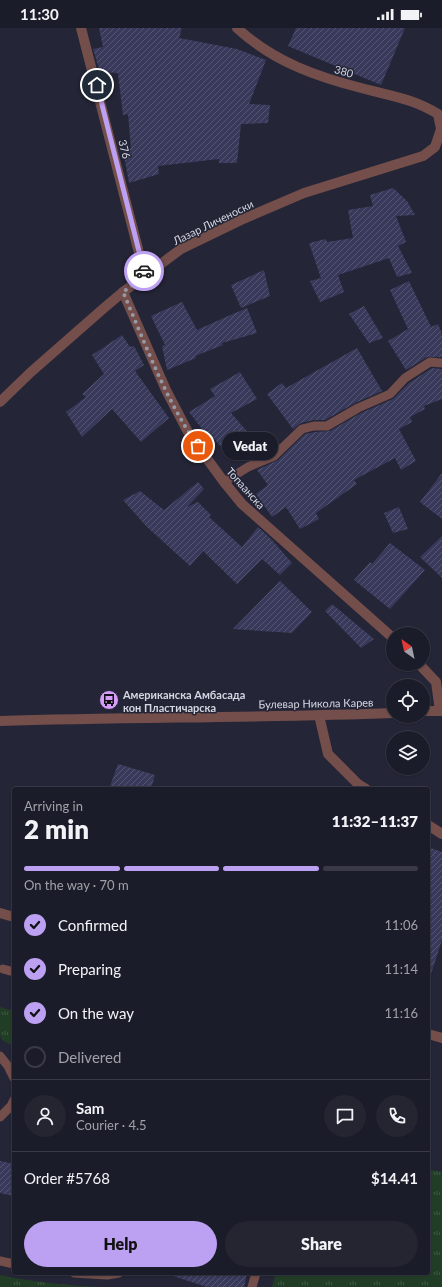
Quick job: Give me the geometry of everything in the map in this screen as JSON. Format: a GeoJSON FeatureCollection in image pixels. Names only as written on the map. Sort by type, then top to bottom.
{"type":"FeatureCollection","features":[{"type":"Feature","properties":{"kind":"street","name":"376"},"geometry":{"type":"LineString","coordinates":[[81,28],[145,276]]}},
{"type":"Feature","properties":{"kind":"street","name":"380"},"geometry":{"type":"LineString","coordinates":[[236,28],[265,50],[287,63],[336,81],[425,106],[438,114],[442,129]]}},
{"type":"Feature","properties":{"kind":"street","name":"Лазар Личеноски"},"geometry":{"type":"LineString","coordinates":[[0,402],[59,347],[123,292],[181,249],[241,220],[304,194],[423,156],[435,147],[442,129]]}},
{"type":"Feature","properties":{"kind":"street","name":"Топаанска"},"geometry":{"type":"LineString","coordinates":[[123,292],[166,390],[182,422],[224,482],[242,504],[386,632]]}},
{"type":"Feature","properties":{"kind":"street"},"geometry":{"type":"LineString","coordinates":[[426,671],[436,682],[441,711],[430,711]]}},
{"type":"Feature","properties":{"kind":"street","name":"Булевар Никола Карев"},"geometry":{"type":"LineString","coordinates":[[0,721],[386,713]]}},
{"type":"Feature","properties":{"kind":"street"},"geometry":{"type":"LineString","coordinates":[[319,715],[328,754],[363,787]]}},
{"type":"Feature","properties":{"kind":"street"},"geometry":{"type":"LineString","coordinates":[[430,826],[442,834]]}},
{"type":"Feature","properties":{"kind":"street"},"geometry":{"type":"LineString","coordinates":[[0,913],[12,916]]}},
{"type":"Feature","properties":{"kind":"street"},"geometry":{"type":"LineString","coordinates":[[430,1035],[442,1038]]}},
{"type":"Feature","properties":{"kind":"lane"},"geometry":{"type":"LineString","coordinates":[[224,482],[248,467],[274,456],[302,429],[314,426],[327,426],[358,408],[390,394],[405,378],[430,362],[442,363]]}},
{"type":"Feature","properties":{"kind":"lane"},"geometry":{"type":"LineString","coordinates":[[3,969],[12,971]]}},
{"type":"Feature","properties":{"kind":"lane"},"geometry":{"type":"LineString","coordinates":[[0,1056],[12,1074]]}},
{"type":"Feature","properties":{"kind":"lane"},"geometry":{"type":"LineString","coordinates":[[0,1117],[12,1106]]}},
{"type":"Feature","properties":{"kind":"lane"},"geometry":{"type":"LineString","coordinates":[[0,1261],[12,1264]]}},
{"type":"Feature","properties":{"kind":"lane"},"geometry":{"type":"LineString","coordinates":[[252,1287],[255,1275]]}},
{"type":"Feature","properties":{"kind":"green space"},"geometry":{"type":"Polygon","coordinates":[[[0,1007],[12,1010],[12,1045],[2,1040],[0,1036],[0,1007]]]}},
{"type":"Feature","properties":{"kind":"green space"},"geometry":{"type":"Polygon","coordinates":[[[430,1169],[442,1172],[442,1287],[272,1287],[275,1275],[430,1275],[430,1169]]]}},
{"type":"Feature","properties":{"kind":"green space"},"geometry":{"type":"Polygon","coordinates":[[[0,1275],[26,1280],[78,1286],[104,1287],[0,1287],[0,1275]]]}},
{"type":"Feature","properties":{"kind":"building"},"geometry":{"type":"Polygon","coordinates":[[[99,28],[182,28],[179,38],[237,49],[266,60],[249,104],[270,105],[268,123],[241,124],[237,163],[219,163],[219,159],[158,166],[159,174],[129,183],[123,149],[131,148],[128,114],[123,115],[118,73],[100,72],[93,49],[103,47],[99,28]]]}},
{"type":"Feature","properties":{"kind":"building"},"geometry":{"type":"Polygon","coordinates":[[[296,28],[405,28],[381,85],[288,46],[296,28]]]}},
{"type":"Feature","properties":{"kind":"building"},"geometry":{"type":"Polygon","coordinates":[[[393,188],[407,201],[415,215],[396,216],[406,242],[398,246],[412,273],[397,277],[389,258],[338,275],[344,292],[320,302],[310,281],[321,278],[309,243],[326,239],[327,242],[353,238],[348,210],[373,206],[370,195],[393,188]]]}},
{"type":"Feature","properties":{"kind":"building"},"geometry":{"type":"Polygon","coordinates":[[[264,270],[270,296],[241,308],[231,285],[264,270]]]}},
{"type":"Feature","properties":{"kind":"building"},"geometry":{"type":"Polygon","coordinates":[[[409,281],[431,327],[438,324],[442,334],[442,357],[427,357],[406,370],[388,341],[408,329],[390,290],[409,281]]]}},
{"type":"Feature","properties":{"kind":"building"},"geometry":{"type":"Polygon","coordinates":[[[182,302],[197,330],[247,308],[257,333],[222,343],[223,345],[195,356],[196,358],[167,370],[162,346],[165,345],[151,316],[182,302]]]}},
{"type":"Feature","properties":{"kind":"building"},"geometry":{"type":"Polygon","coordinates":[[[364,306],[383,338],[369,343],[349,314],[364,306]]]}},
{"type":"Feature","properties":{"kind":"building"},"geometry":{"type":"Polygon","coordinates":[[[122,335],[130,347],[134,346],[144,365],[135,371],[169,418],[141,442],[112,409],[82,437],[66,412],[86,397],[82,394],[104,374],[92,355],[122,335]]]}},
{"type":"Feature","properties":{"kind":"building"},"geometry":{"type":"Polygon","coordinates":[[[357,348],[382,391],[355,403],[325,420],[314,420],[301,423],[293,429],[267,394],[282,383],[286,388],[357,348]]]}},
{"type":"Feature","properties":{"kind":"building"},"geometry":{"type":"Polygon","coordinates":[[[432,368],[442,369],[442,399],[424,406],[425,409],[410,417],[412,422],[399,429],[416,461],[401,470],[395,458],[354,480],[357,484],[316,513],[319,519],[300,529],[286,507],[272,517],[256,494],[268,485],[257,470],[278,460],[305,434],[330,431],[361,413],[393,399],[409,383],[432,368]]]}},
{"type":"Feature","properties":{"kind":"building"},"geometry":{"type":"Polygon","coordinates":[[[240,372],[257,399],[231,413],[252,437],[232,459],[208,432],[206,434],[189,412],[215,396],[210,389],[240,372]]]}},
{"type":"Feature","properties":{"kind":"building"},"geometry":{"type":"Polygon","coordinates":[[[442,473],[442,519],[420,502],[442,473]]]}},
{"type":"Feature","properties":{"kind":"building"},"geometry":{"type":"Polygon","coordinates":[[[198,482],[204,489],[187,507],[198,502],[211,515],[209,517],[242,547],[258,527],[271,539],[292,563],[280,575],[262,559],[237,584],[203,551],[190,566],[146,526],[123,500],[140,491],[164,510],[198,482]]]}},
{"type":"Feature","properties":{"kind":"building"},"geometry":{"type":"Polygon","coordinates":[[[399,507],[408,529],[393,533],[384,513],[399,507]]]}},
{"type":"Feature","properties":{"kind":"building"},"geometry":{"type":"Polygon","coordinates":[[[442,536],[442,578],[420,557],[442,536]]]}},
{"type":"Feature","properties":{"kind":"building"},"geometry":{"type":"Polygon","coordinates":[[[390,543],[425,570],[390,609],[354,580],[370,562],[372,564],[390,543]]]}},
{"type":"Feature","properties":{"kind":"building"},"geometry":{"type":"Polygon","coordinates":[[[280,581],[312,612],[292,633],[233,629],[280,581]]]}},
{"type":"Feature","properties":{"kind":"building"},"geometry":{"type":"Polygon","coordinates":[[[332,604],[374,639],[361,648],[325,611],[332,604]]]}},
{"type":"Feature","properties":{"kind":"building"},"geometry":{"type":"Polygon","coordinates":[[[118,764],[155,775],[152,787],[110,787],[118,764]]]}},
{"type":"Feature","properties":{"kind":"building"},"geometry":{"type":"Polygon","coordinates":[[[430,848],[442,852],[442,940],[431,974],[430,848]]]}},
{"type":"Feature","properties":{"kind":"building"},"geometry":{"type":"Polygon","coordinates":[[[0,1161],[12,1164],[12,1196],[0,1193],[0,1161]]]}},
{"type":"Feature","properties":{"kind":"building"},"geometry":{"type":"Polygon","coordinates":[[[247,1275],[244,1287],[207,1287],[173,1276],[247,1275]]]}},
{"type":"Feature","properties":{"kind":"way so far"},"geometry":{"type":"LineString","coordinates":[[144,271],[145,276],[123,292],[166,390],[189,434],[198,446]]}},
{"type":"Feature","properties":{"kind":"place","name":"Vedat"},"geometry":{"type":"Point","coordinates":[198,446]}},
{"type":"Feature","properties":{"kind":"place","name":"Американска Амбасада кон Пластичарска"},"geometry":{"type":"Point","coordinates":[109,700]}},
{"type":"Feature","properties":{"kind":"route"},"geometry":{"type":"LineString","coordinates":[[97,85],[144,271]]}}]}
